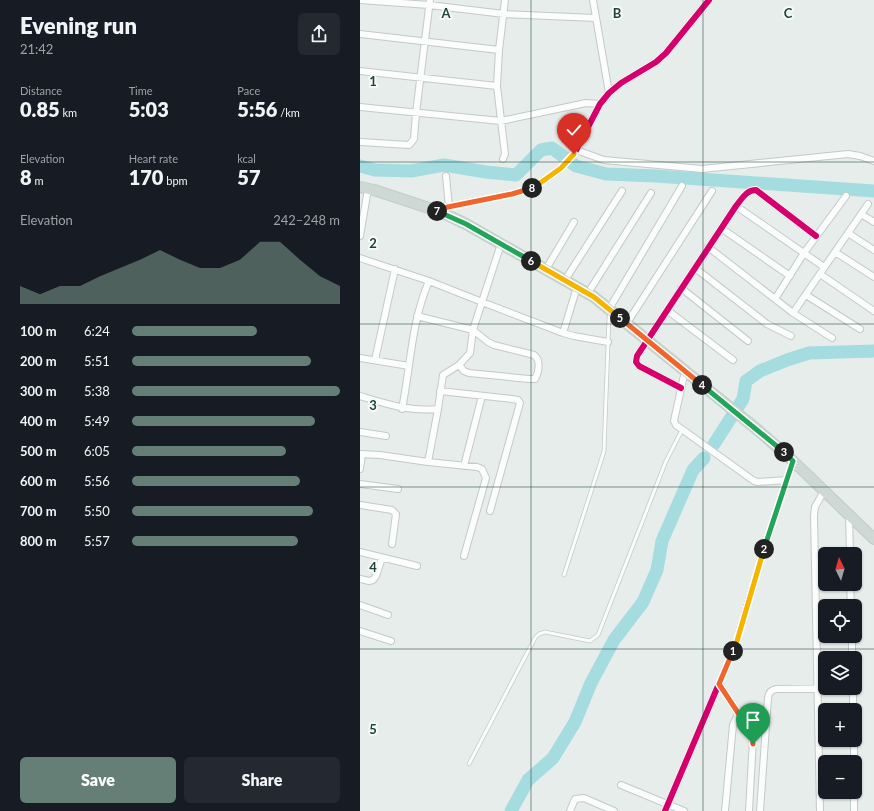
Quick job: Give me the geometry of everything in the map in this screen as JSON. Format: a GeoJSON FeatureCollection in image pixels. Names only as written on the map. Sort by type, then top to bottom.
{"type":"FeatureCollection","features":[{"type":"Feature","properties":{"kind":"main road"},"geometry":{"type":"LineString","coordinates":[[364,188],[433,210],[466,224],[588,294],[648,339],[752,425],[793,461],[874,539]]}},
{"type":"Feature","properties":{"kind":"street"},"geometry":{"type":"LineString","coordinates":[[360,0],[429,3],[504,14],[596,18]]}},
{"type":"Feature","properties":{"kind":"street"},"geometry":{"type":"LineString","coordinates":[[503,159],[505,154],[497,86],[499,50],[505,0]]}},
{"type":"Feature","properties":{"kind":"street"},"geometry":{"type":"LineString","coordinates":[[593,0],[609,93]]}},
{"type":"Feature","properties":{"kind":"street"},"geometry":{"type":"LineString","coordinates":[[433,210],[512,194],[536,186],[561,168],[575,152],[600,104],[609,93],[621,83],[656,62],[666,53],[709,0]]}},
{"type":"Feature","properties":{"kind":"street"},"geometry":{"type":"LineString","coordinates":[[360,142],[409,145],[414,139],[429,3]]}},
{"type":"Feature","properties":{"kind":"street"},"geometry":{"type":"LineString","coordinates":[[360,34],[499,50]]}},
{"type":"Feature","properties":{"kind":"street"},"geometry":{"type":"LineString","coordinates":[[360,71],[497,86]]}},
{"type":"Feature","properties":{"kind":"street"},"geometry":{"type":"LineString","coordinates":[[360,107],[501,121],[586,103],[600,104]]}},
{"type":"Feature","properties":{"kind":"street"},"geometry":{"type":"LineString","coordinates":[[575,152],[604,160],[702,169],[848,154],[874,161]]}},
{"type":"Feature","properties":{"kind":"street"},"geometry":{"type":"LineString","coordinates":[[446,176],[449,207]]}},
{"type":"Feature","properties":{"kind":"street"},"geometry":{"type":"LineString","coordinates":[[610,310],[682,186]]}},
{"type":"Feature","properties":{"kind":"street"},"geometry":{"type":"LineString","coordinates":[[360,236],[364,188]]}},
{"type":"Feature","properties":{"kind":"street"},"geometry":{"type":"LineString","coordinates":[[627,323],[712,190]]}},
{"type":"Feature","properties":{"kind":"street"},"geometry":{"type":"LineString","coordinates":[[681,388],[639,366],[636,362],[637,356],[708,247],[736,206],[750,190],[756,190],[816,236]]}},
{"type":"Feature","properties":{"kind":"street"},"geometry":{"type":"LineString","coordinates":[[565,280],[622,191]]}},
{"type":"Feature","properties":{"kind":"street"},"geometry":{"type":"LineString","coordinates":[[588,294],[651,193]]}},
{"type":"Feature","properties":{"kind":"street"},"geometry":{"type":"LineString","coordinates":[[775,299],[804,253],[846,196]]}},
{"type":"Feature","properties":{"kind":"street"},"geometry":{"type":"LineString","coordinates":[[793,313],[868,204]]}},
{"type":"Feature","properties":{"kind":"street"},"geometry":{"type":"LineString","coordinates":[[736,206],[824,268]]}},
{"type":"Feature","properties":{"kind":"street"},"geometry":{"type":"LineString","coordinates":[[861,214],[874,222]]}},
{"type":"Feature","properties":{"kind":"street"},"geometry":{"type":"LineString","coordinates":[[546,269],[574,222]]}},
{"type":"Feature","properties":{"kind":"street"},"geometry":{"type":"LineString","coordinates":[[721,228],[790,276]]}},
{"type":"Feature","properties":{"kind":"street"},"geometry":{"type":"LineString","coordinates":[[848,233],[874,250]]}},
{"type":"Feature","properties":{"kind":"street"},"geometry":{"type":"LineString","coordinates":[[428,462],[438,409],[442,375],[459,365],[470,353],[474,330],[501,244]]}},
{"type":"Feature","properties":{"kind":"street"},"geometry":{"type":"LineString","coordinates":[[708,247],[793,313],[832,338]]}},
{"type":"Feature","properties":{"kind":"street"},"geometry":{"type":"LineString","coordinates":[[835,252],[874,277]]}},
{"type":"Feature","properties":{"kind":"street"},"geometry":{"type":"LineString","coordinates":[[360,258],[429,281],[563,333],[608,342]]}},
{"type":"Feature","properties":{"kind":"street"},"geometry":{"type":"LineString","coordinates":[[695,268],[767,324],[791,336]]}},
{"type":"Feature","properties":{"kind":"street"},"geometry":{"type":"LineString","coordinates":[[375,360],[395,270]]}},
{"type":"Feature","properties":{"kind":"street"},"geometry":{"type":"LineString","coordinates":[[820,274],[874,311]]}},
{"type":"Feature","properties":{"kind":"street"},"geometry":{"type":"LineString","coordinates":[[402,408],[417,316],[421,300],[429,281]]}},
{"type":"Feature","properties":{"kind":"street"},"geometry":{"type":"LineString","coordinates":[[563,333],[577,287]]}},
{"type":"Feature","properties":{"kind":"street"},"geometry":{"type":"LineString","coordinates":[[681,288],[748,341]]}},
{"type":"Feature","properties":{"kind":"street"},"geometry":{"type":"LineString","coordinates":[[806,295],[860,329]]}},
{"type":"Feature","properties":{"kind":"street"},"geometry":{"type":"LineString","coordinates":[[667,310],[733,360]]}},
{"type":"Feature","properties":{"kind":"street"},"geometry":{"type":"LineString","coordinates":[[417,316],[474,330],[494,345],[534,355],[539,361],[535,379],[469,373],[464,371],[459,365]]}},
{"type":"Feature","properties":{"kind":"street"},"geometry":{"type":"LineString","coordinates":[[360,358],[409,366]]}},
{"type":"Feature","properties":{"kind":"street"},"geometry":{"type":"LineString","coordinates":[[685,371],[674,421],[676,425],[754,481],[763,482],[787,480]]}},
{"type":"Feature","properties":{"kind":"street"},"geometry":{"type":"LineString","coordinates":[[440,391],[518,400],[520,404],[490,511]]}},
{"type":"Feature","properties":{"kind":"street"},"geometry":{"type":"LineString","coordinates":[[360,396],[402,408],[425,410],[438,409]]}},
{"type":"Feature","properties":{"kind":"street"},"geometry":{"type":"LineString","coordinates":[[464,466],[482,396]]}},
{"type":"Feature","properties":{"kind":"street"},"geometry":{"type":"LineString","coordinates":[[360,432],[386,436]]}},
{"type":"Feature","properties":{"kind":"street"},"geometry":{"type":"LineString","coordinates":[[360,469],[361,454],[477,467],[482,469],[486,478],[464,556]]}},
{"type":"Feature","properties":{"kind":"street"},"geometry":{"type":"LineString","coordinates":[[665,811],[737,641],[750,593],[793,461]]}},
{"type":"Feature","properties":{"kind":"street"},"geometry":{"type":"LineString","coordinates":[[360,484],[398,489]]}},
{"type":"Feature","properties":{"kind":"street"},"geometry":{"type":"LineString","coordinates":[[820,811],[814,516],[815,506],[824,491]]}},
{"type":"Feature","properties":{"kind":"street"},"geometry":{"type":"LineString","coordinates":[[360,505],[392,510],[396,514],[392,544]]}},
{"type":"Feature","properties":{"kind":"street"},"geometry":{"type":"LineString","coordinates":[[849,516],[850,547]]}},
{"type":"Feature","properties":{"kind":"street"},"geometry":{"type":"LineString","coordinates":[[360,552],[417,566]]}},
{"type":"Feature","properties":{"kind":"street"},"geometry":{"type":"LineString","coordinates":[[360,579],[369,581],[373,580],[376,576],[382,558]]}},
{"type":"Feature","properties":{"kind":"street"},"geometry":{"type":"LineString","coordinates":[[360,605],[388,615]]}},
{"type":"Feature","properties":{"kind":"street"},"geometry":{"type":"LineString","coordinates":[[360,631],[391,641]]}},
{"type":"Feature","properties":{"kind":"street"},"geometry":{"type":"LineString","coordinates":[[719,684],[752,734],[749,811]]}},
{"type":"Feature","properties":{"kind":"street"},"geometry":{"type":"LineString","coordinates":[[760,811],[769,693],[777,689],[817,689]]}},
{"type":"Feature","properties":{"kind":"street"},"geometry":{"type":"LineString","coordinates":[[725,811],[733,725],[738,714]]}},
{"type":"Feature","properties":{"kind":"street"},"geometry":{"type":"LineString","coordinates":[[622,785],[684,811]]}},
{"type":"Feature","properties":{"kind":"street"},"geometry":{"type":"LineString","coordinates":[[570,811],[573,802],[579,798],[584,798],[614,811]]}},
{"type":"Feature","properties":{"kind":"street"},"geometry":{"type":"LineString","coordinates":[[854,799],[854,811]]}},
{"type":"Feature","properties":{"kind":"lane"},"geometry":{"type":"LineString","coordinates":[[564,575],[604,451],[610,310]]}},
{"type":"Feature","properties":{"kind":"lane"},"geometry":{"type":"LineString","coordinates":[[469,764],[535,638],[539,634],[549,632],[590,641],[598,635],[666,461],[682,430]]}},
{"type":"Feature","properties":{"kind":"waterway"},"geometry":{"type":"LineString","coordinates":[[360,166],[375,170],[411,171],[444,165],[516,175],[541,150],[552,148],[576,166],[606,174],[874,191]]}},
{"type":"Feature","properties":{"kind":"waterway"},"geometry":{"type":"LineString","coordinates":[[714,444],[743,399],[746,381],[760,371],[809,353],[874,351]]}},
{"type":"Feature","properties":{"kind":"waterway"},"geometry":{"type":"LineString","coordinates":[[511,811],[528,780],[553,758],[575,722],[591,683],[614,640],[643,602],[657,570],[662,541],[693,470],[704,458]]}},
{"type":"Feature","properties":{"kind":"cycle path"},"geometry":{"type":"LineString","coordinates":[[433,210],[512,194],[536,186],[561,167],[574,154],[600,104],[609,93],[621,83],[656,62],[666,53],[709,0]]}},
{"type":"Feature","properties":{"kind":"cycle path"},"geometry":{"type":"LineString","coordinates":[[681,388],[639,366],[636,362],[637,356],[744,195],[756,190],[816,236]]}},
{"type":"Feature","properties":{"kind":"cycle path"},"geometry":{"type":"LineString","coordinates":[[665,811],[737,641],[772,523],[793,461]]}},
{"type":"Feature","properties":{"kind":"route"},"geometry":{"type":"LineString","coordinates":[[574,154],[561,168],[536,186],[512,194],[433,210],[441,212],[466,224],[594,297],[648,339],[793,461],[772,523],[737,641],[719,684],[752,734],[753,744]]}}]}
